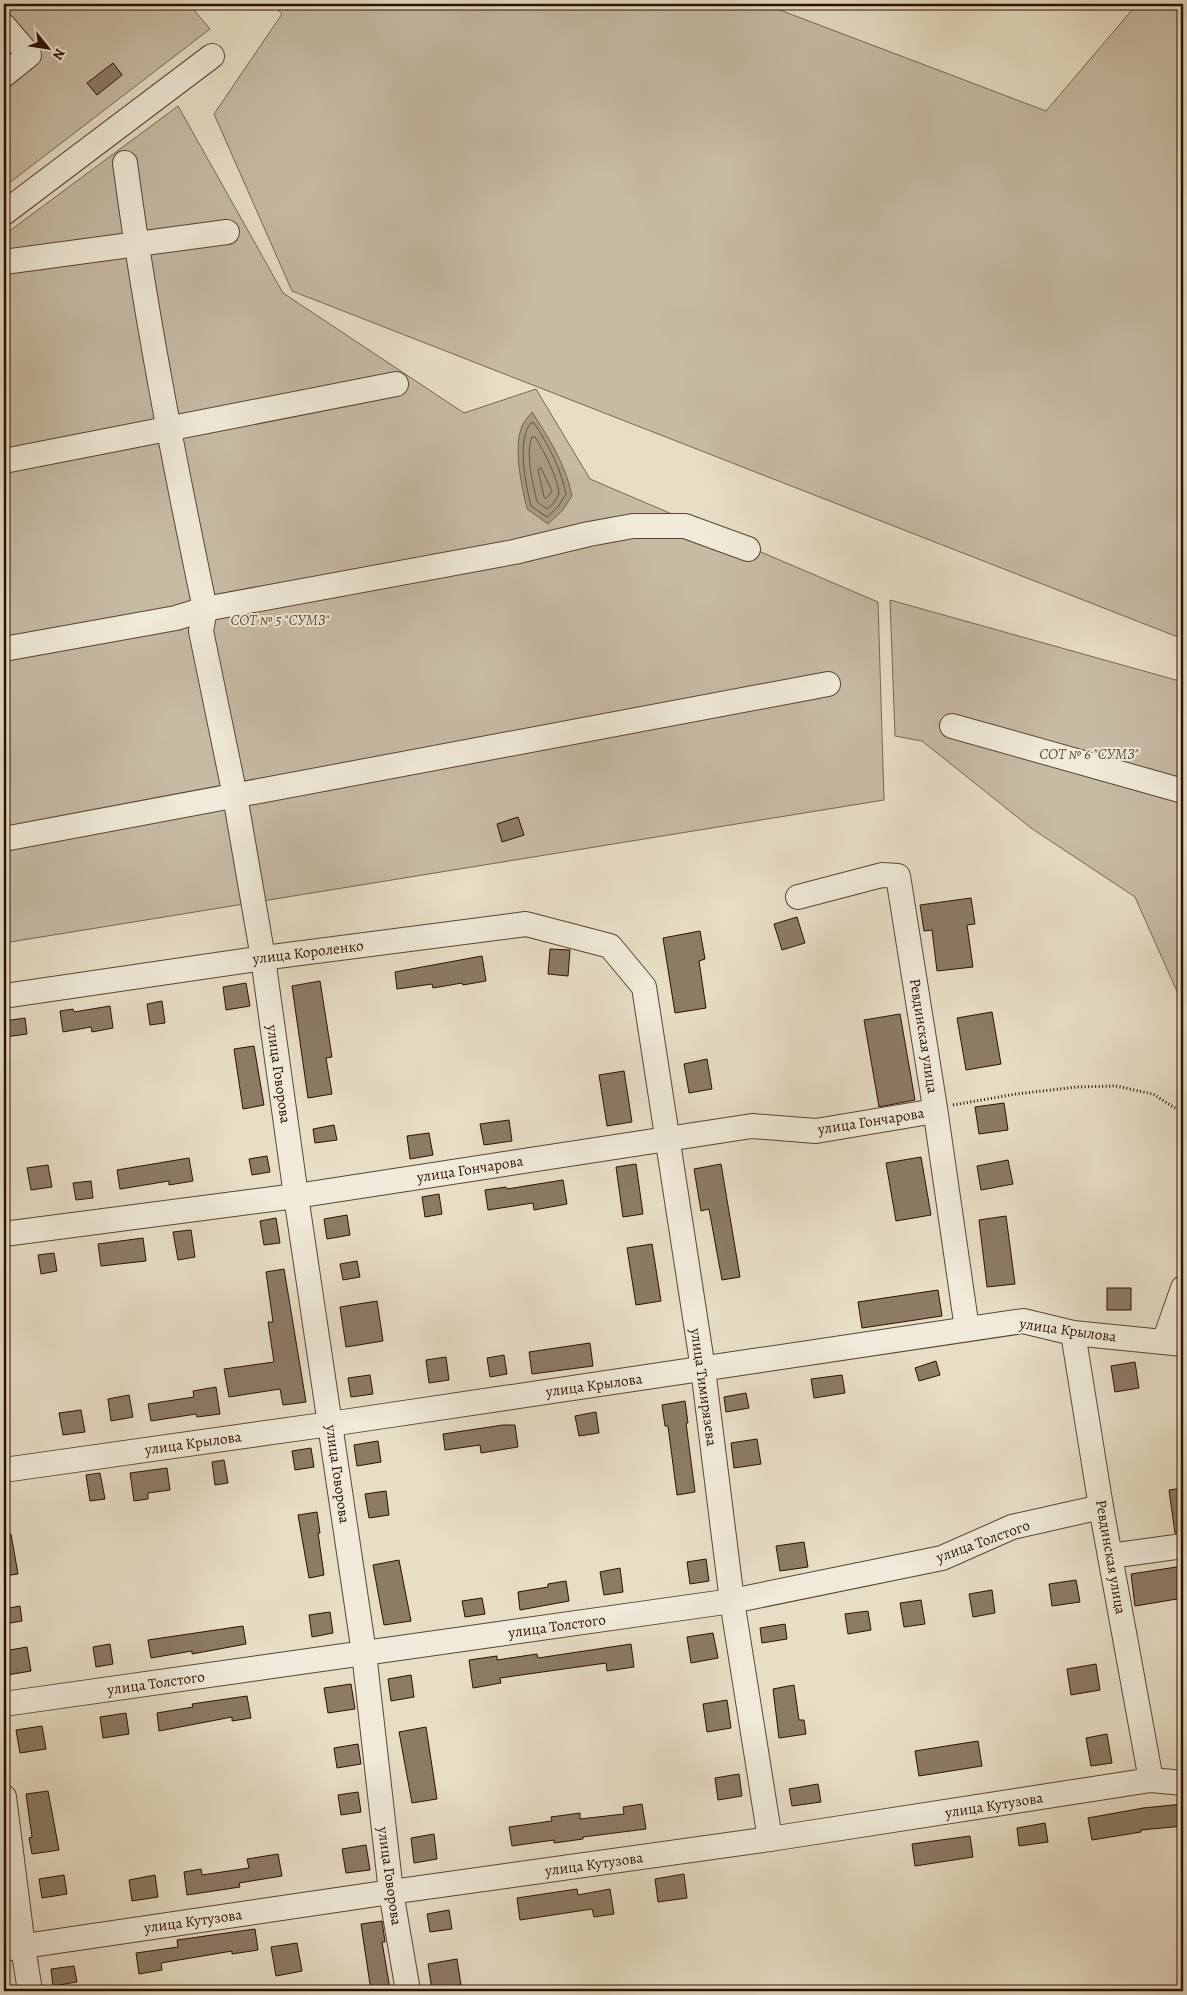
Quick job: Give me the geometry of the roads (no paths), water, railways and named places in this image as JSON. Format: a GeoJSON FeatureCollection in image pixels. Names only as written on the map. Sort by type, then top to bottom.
{"type":"FeatureCollection","features":[{"type":"Feature","properties":{"kind":"street"},"geometry":{"type":"LineString","coordinates":[[4,26],[29,55],[4,75]]}},
{"type":"Feature","properties":{"kind":"street"},"geometry":{"type":"LineString","coordinates":[[4,213],[212,56]]}},
{"type":"Feature","properties":{"kind":"street"},"geometry":{"type":"LineString","coordinates":[[126,163],[136,244],[168,429],[205,609]]}},
{"type":"Feature","properties":{"kind":"street"},"geometry":{"type":"LineString","coordinates":[[4,262],[227,232]]}},
{"type":"Feature","properties":{"kind":"street"},"geometry":{"type":"LineString","coordinates":[[4,461],[396,384]]}},
{"type":"Feature","properties":{"kind":"street"},"geometry":{"type":"LineString","coordinates":[[4,649],[176,618],[205,609],[514,552],[589,534],[634,526],[685,526],[748,549]]}},
{"type":"Feature","properties":{"kind":"street","name":"улица Говорова"},"geometry":{"type":"LineString","coordinates":[[205,609],[200,631],[235,796],[262,958],[364,1653],[391,1892],[408,1991]]}},
{"type":"Feature","properties":{"kind":"street"},"geometry":{"type":"LineString","coordinates":[[4,839],[828,684]]}},
{"type":"Feature","properties":{"kind":"street"},"geometry":{"type":"LineString","coordinates":[[952,726],[1183,791]]}},
{"type":"Feature","properties":{"kind":"street","name":"Ревдинская улица"},"geometry":{"type":"LineString","coordinates":[[798,897],[882,875],[898,876],[967,1329]]}},
{"type":"Feature","properties":{"kind":"street","name":"улица Короленко"},"geometry":{"type":"LineString","coordinates":[[4,996],[262,958],[526,924],[610,946]]}},
{"type":"Feature","properties":{"kind":"street","name":"улица Тимирязева"},"geometry":{"type":"LineString","coordinates":[[610,946],[644,987],[666,1139],[703,1368],[732,1601],[770,1839]]}},
{"type":"Feature","properties":{"kind":"street","name":"улица Гончарова"},"geometry":{"type":"LineString","coordinates":[[4,1234],[296,1196],[752,1126],[816,1131],[935,1110]]}},
{"type":"Feature","properties":{"kind":"street"},"geometry":{"type":"LineString","coordinates":[[1174,1343],[1183,1288]]}},
{"type":"Feature","properties":{"kind":"street","name":"улица Крылова"},"geometry":{"type":"LineString","coordinates":[[4,1470],[330,1424],[1024,1320],[1073,1333],[1174,1343]]}},
{"type":"Feature","properties":{"kind":"street","name":"Ревдинская улица"},"geometry":{"type":"LineString","coordinates":[[1073,1333],[1101,1507],[1152,1780]]}},
{"type":"Feature","properties":{"kind":"street","name":"улица Толстого"},"geometry":{"type":"LineString","coordinates":[[4,1704],[732,1601],[942,1558],[1012,1527],[1101,1507]]}},
{"type":"Feature","properties":{"kind":"street"},"geometry":{"type":"LineString","coordinates":[[1110,1556],[1183,1546]]}},
{"type":"Feature","properties":{"kind":"street","name":"улица Кутузова"},"geometry":{"type":"LineString","coordinates":[[13,1948],[391,1892],[770,1839],[1152,1780],[1183,1784]]}},
{"type":"Feature","properties":{"kind":"street"},"geometry":{"type":"LineString","coordinates":[[4,1797],[13,1948],[30,1991]]}},
{"type":"Feature","properties":{"kind":"water"},"geometry":{"type":"Polygon","coordinates":[[[532,412],[551,442],[566,473],[572,496],[562,511],[548,524],[527,509],[521,478],[518,443],[524,422],[532,412]]]}},
{"type":"Feature","properties":{"kind":"park label","name":"СОТ № 5 \"СУМЗ\""},"geometry":{"type":"Point","coordinates":[280,620]}},
{"type":"Feature","properties":{"kind":"park label","name":"СОТ № 6 \"СУМЗ\""},"geometry":{"type":"Point","coordinates":[1089,754]}}]}
